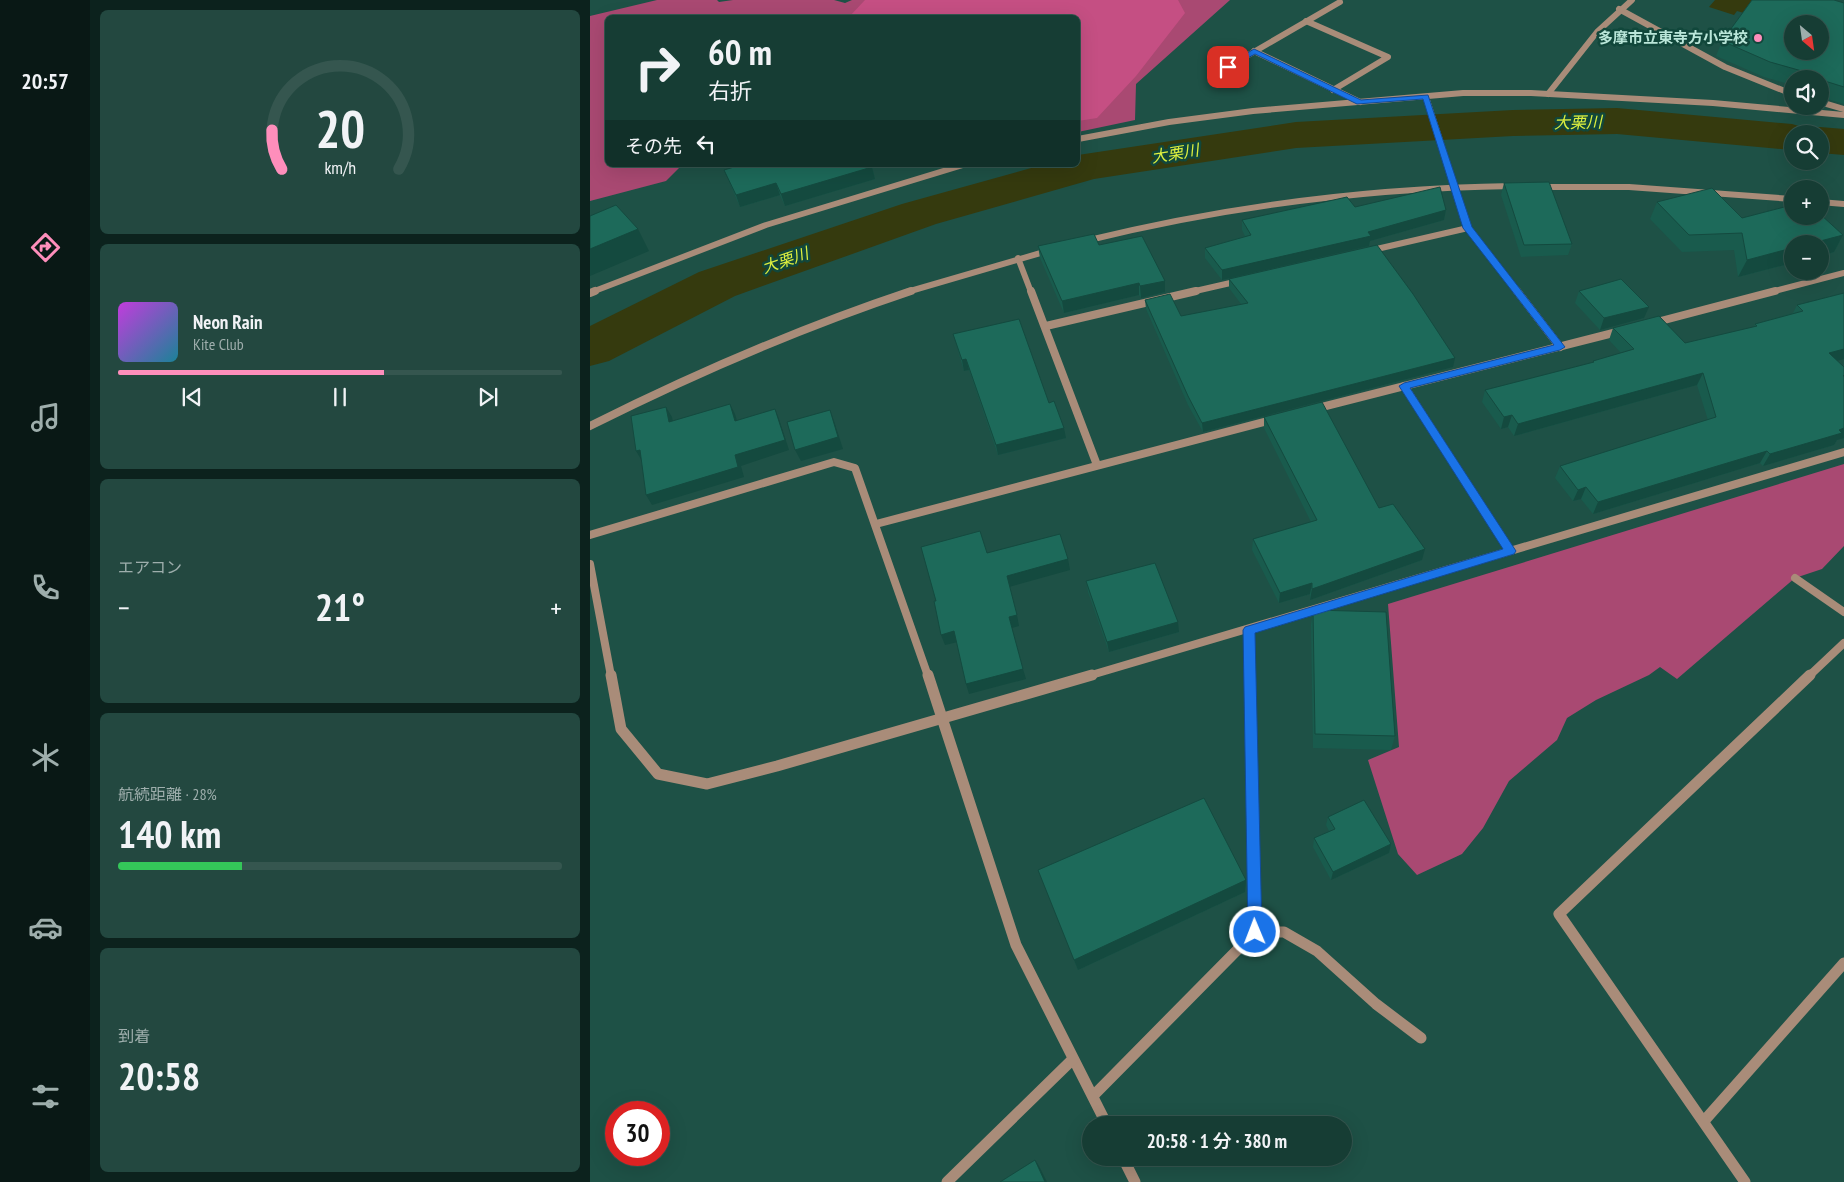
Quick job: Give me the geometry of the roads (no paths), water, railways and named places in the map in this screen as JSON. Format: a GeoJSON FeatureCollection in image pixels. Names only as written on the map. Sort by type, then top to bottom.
{"type":"FeatureCollection","features":[{"type":"Feature","properties":{"kind":"street"},"geometry":{"type":"LineString","coordinates":[[1548,94],[1589,42],[1619,9],[1632,0]]}},
{"type":"Feature","properties":{"kind":"street"},"geometry":{"type":"LineString","coordinates":[[1214,75],[1340,2]]}},
{"type":"Feature","properties":{"kind":"street"},"geometry":{"type":"LineString","coordinates":[[1619,9],[1706,60],[1759,83],[1784,91]]}},
{"type":"Feature","properties":{"kind":"street"},"geometry":{"type":"LineString","coordinates":[[1306,21],[1388,57],[1333,90]]}},
{"type":"Feature","properties":{"kind":"street"},"geometry":{"type":"LineString","coordinates":[[1254,51],[1360,102]]}},
{"type":"Feature","properties":{"kind":"street"},"geometry":{"type":"LineString","coordinates":[[1080,139],[1224,114],[1360,102],[1426,99],[1463,93],[1531,92],[1712,103],[1844,115]]}},
{"type":"Feature","properties":{"kind":"street"},"geometry":{"type":"LineString","coordinates":[[1426,99],[1468,228],[1560,347]]}},
{"type":"Feature","properties":{"kind":"street"},"geometry":{"type":"LineString","coordinates":[[1829,105],[1844,109]]}},
{"type":"Feature","properties":{"kind":"street"},"geometry":{"type":"LineString","coordinates":[[590,293],[766,225],[956,167]]}},
{"type":"Feature","properties":{"kind":"street"},"geometry":{"type":"LineString","coordinates":[[1074,244],[1192,219],[1361,195],[1455,186],[1522,186]]}},
{"type":"Feature","properties":{"kind":"street"},"geometry":{"type":"LineString","coordinates":[[1532,187],[1628,187],[1784,198]]}},
{"type":"Feature","properties":{"kind":"street"},"geometry":{"type":"LineString","coordinates":[[1829,203],[1844,204]]}},
{"type":"Feature","properties":{"kind":"street"},"geometry":{"type":"LineString","coordinates":[[1362,252],[1468,228]]}},
{"type":"Feature","properties":{"kind":"street"},"geometry":{"type":"LineString","coordinates":[[590,426],[715,366],[804,330],[888,298],[1056,248]]}},
{"type":"Feature","properties":{"kind":"street"},"geometry":{"type":"LineString","coordinates":[[1018,258],[1046,326],[1097,465]]}},
{"type":"Feature","properties":{"kind":"street"},"geometry":{"type":"LineString","coordinates":[[1645,325],[1844,274]]}},
{"type":"Feature","properties":{"kind":"street"},"geometry":{"type":"LineString","coordinates":[[1046,326],[1247,279]]}},
{"type":"Feature","properties":{"kind":"street"},"geometry":{"type":"LineString","coordinates":[[1308,411],[1626,330]]}},
{"type":"Feature","properties":{"kind":"street"},"geometry":{"type":"LineString","coordinates":[[1404,386],[1510,551]]}},
{"type":"Feature","properties":{"kind":"street"},"geometry":{"type":"LineString","coordinates":[[876,524],[1279,418]]}},
{"type":"Feature","properties":{"kind":"street"},"geometry":{"type":"LineString","coordinates":[[590,564],[621,729],[658,774],[707,784],[777,766],[1249,630],[1844,452]]}},
{"type":"Feature","properties":{"kind":"street"},"geometry":{"type":"LineString","coordinates":[[590,535],[834,462],[855,468],[942,718],[1016,945],[1103,1116]]}},
{"type":"Feature","properties":{"kind":"street"},"geometry":{"type":"LineString","coordinates":[[1795,578],[1844,612]]}},
{"type":"Feature","properties":{"kind":"street"},"geometry":{"type":"LineString","coordinates":[[1249,630],[1255,932]]}},
{"type":"Feature","properties":{"kind":"street"},"geometry":{"type":"LineString","coordinates":[[1745,1182],[1559,914],[1844,642]]}},
{"type":"Feature","properties":{"kind":"street"},"geometry":{"type":"LineString","coordinates":[[1093,1096],[1255,932],[1284,932],[1317,951],[1376,1004],[1421,1038]]}},
{"type":"Feature","properties":{"kind":"street"},"geometry":{"type":"LineString","coordinates":[[1704,1121],[1844,963]]}},
{"type":"Feature","properties":{"kind":"street"},"geometry":{"type":"LineString","coordinates":[[947,1182],[1073,1058]]}},
{"type":"Feature","properties":{"kind":"street"},"geometry":{"type":"LineString","coordinates":[[1127,1166],[1135,1182]]}},
{"type":"Feature","properties":{"kind":"waterway","name":"大栗川"},"geometry":{"type":"LineString","coordinates":[[590,348],[717,284],[919,214],[1090,166],[1296,135],[1513,123],[1617,121],[1784,136]]}},
{"type":"Feature","properties":{"kind":"waterway","name":"大栗川"},"geometry":{"type":"LineString","coordinates":[[1829,141],[1844,142]]}},
{"type":"Feature","properties":{"kind":"place","name":"多摩市立東寺方小学校"},"geometry":{"type":"Point","coordinates":[1758,38]}}]}
